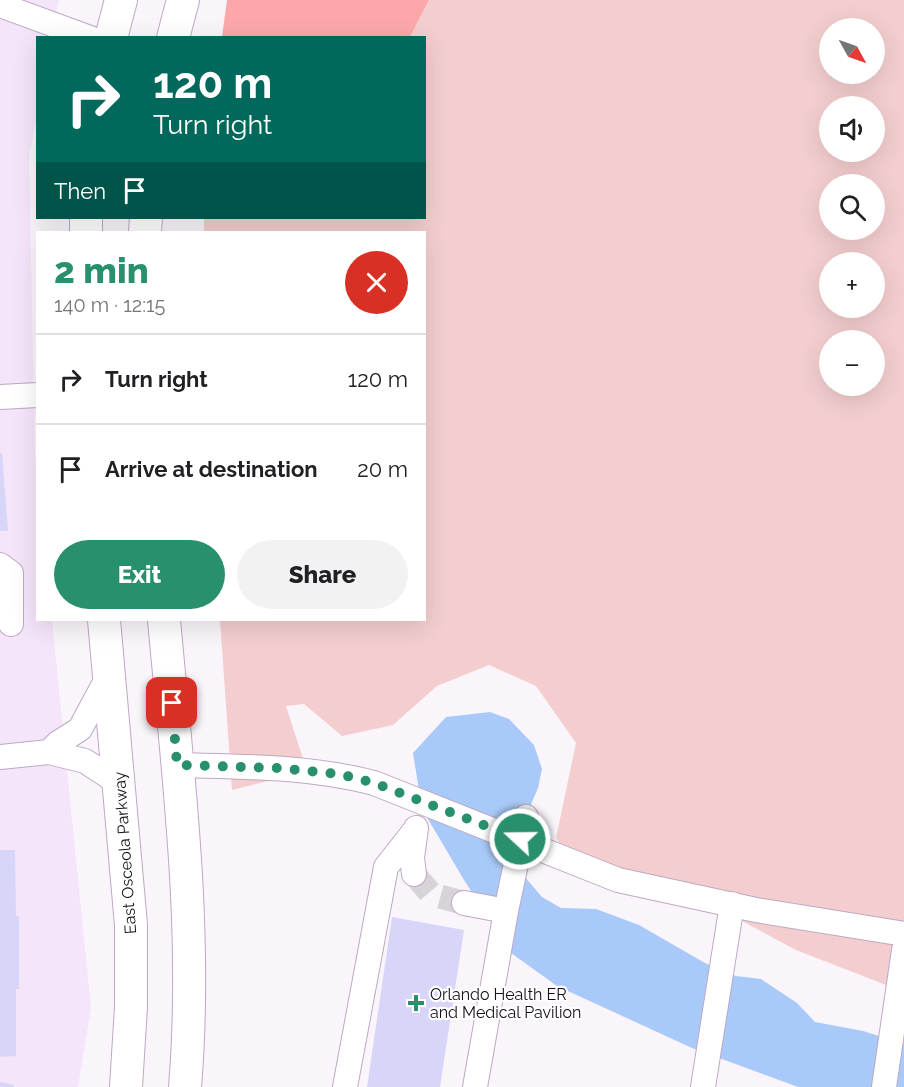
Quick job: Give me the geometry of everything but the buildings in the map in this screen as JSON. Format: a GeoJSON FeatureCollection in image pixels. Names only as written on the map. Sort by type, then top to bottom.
{"type":"FeatureCollection","features":[{"type":"Feature","properties":{"kind":"main road"},"geometry":{"type":"LineString","coordinates":[[112,36],[121,0]]}},
{"type":"Feature","properties":{"kind":"main road"},"geometry":{"type":"LineString","coordinates":[[174,36],[183,0]]}},
{"type":"Feature","properties":{"kind":"main road","name":"East Osceola Parkway"},"geometry":{"type":"LineString","coordinates":[[104,621],[131,925],[131,1007],[126,1087]]}},
{"type":"Feature","properties":{"kind":"main road"},"geometry":{"type":"LineString","coordinates":[[165,621],[189,901],[189,1041],[185,1087]]}},
{"type":"Feature","properties":{"kind":"street"},"geometry":{"type":"LineString","coordinates":[[0,5],[85,36]]}},
{"type":"Feature","properties":{"kind":"street"},"geometry":{"type":"LineString","coordinates":[[0,397],[36,395]]}},
{"type":"Feature","properties":{"kind":"street"},"geometry":{"type":"LineString","coordinates":[[0,565],[10,573],[12,624]]}},
{"type":"Feature","properties":{"kind":"street"},"geometry":{"type":"LineString","coordinates":[[49,752],[58,743],[80,729],[110,675]]}},
{"type":"Feature","properties":{"kind":"street"},"geometry":{"type":"LineString","coordinates":[[0,757],[49,752],[85,761],[120,784]]}},
{"type":"Feature","properties":{"kind":"street"},"geometry":{"type":"LineString","coordinates":[[177,765],[278,768],[339,774],[374,783],[425,803],[523,828],[618,880],[732,904],[904,934]]}},
{"type":"Feature","properties":{"kind":"street"},"geometry":{"type":"LineString","coordinates":[[414,874],[412,858],[416,829],[425,803]]}},
{"type":"Feature","properties":{"kind":"street"},"geometry":{"type":"LineString","coordinates":[[475,1087],[523,828]]}},
{"type":"Feature","properties":{"kind":"street"},"geometry":{"type":"LineString","coordinates":[[345,1087],[386,867],[416,829]]}},
{"type":"Feature","properties":{"kind":"street"},"geometry":{"type":"LineString","coordinates":[[464,903],[506,911]]}},
{"type":"Feature","properties":{"kind":"street"},"geometry":{"type":"LineString","coordinates":[[703,1087],[732,904]]}},
{"type":"Feature","properties":{"kind":"street"},"geometry":{"type":"LineString","coordinates":[[884,1087],[904,951]]}},
{"type":"Feature","properties":{"kind":"shaded area"},"geometry":{"type":"Polygon","coordinates":[[[14,0],[59,0],[56,15],[14,0]]]}},
{"type":"Feature","properties":{"kind":"shaded area"},"geometry":{"type":"Polygon","coordinates":[[[227,0],[429,0],[411,36],[222,36],[227,0]]]}},
{"type":"Feature","properties":{"kind":"shaded area"},"geometry":{"type":"Polygon","coordinates":[[[429,0],[904,0],[904,992],[796,950],[658,876],[574,865],[556,838],[576,743],[536,686],[489,665],[437,686],[393,725],[342,736],[304,704],[286,706],[307,771],[232,790],[220,621],[426,621],[426,231],[204,231],[204,219],[426,219],[426,36],[411,36],[429,0]]]}},
{"type":"Feature","properties":{"kind":"shaded area"},"geometry":{"type":"Polygon","coordinates":[[[0,17],[52,35],[36,36],[36,120],[29,158],[36,463],[36,621],[52,621],[91,1008],[78,1087],[0,1087],[0,17]]]}},
{"type":"Feature","properties":{"kind":"water"},"geometry":{"type":"Polygon","coordinates":[[[490,712],[509,719],[534,745],[542,769],[538,788],[523,823],[525,877],[542,897],[561,908],[596,909],[639,925],[705,963],[736,976],[761,979],[797,1003],[815,1022],[863,1031],[904,1044],[904,1087],[798,1087],[692,1048],[557,986],[511,953],[422,809],[413,753],[446,717],[490,712]]]}},
{"type":"Feature","properties":{"kind":"tunnel"},"geometry":{"type":"LineString","coordinates":[[414,874],[431,894],[464,903]]}},
{"type":"Feature","properties":{"kind":"place","name":"Orlando Health ER and Medical Pavilion"},"geometry":{"type":"Point","coordinates":[416,1003]}},
{"type":"Feature","properties":{"kind":"route"},"geometry":{"type":"LineString","coordinates":[[172,703],[177,765],[278,768],[339,774],[374,783],[520,839]]}}]}
